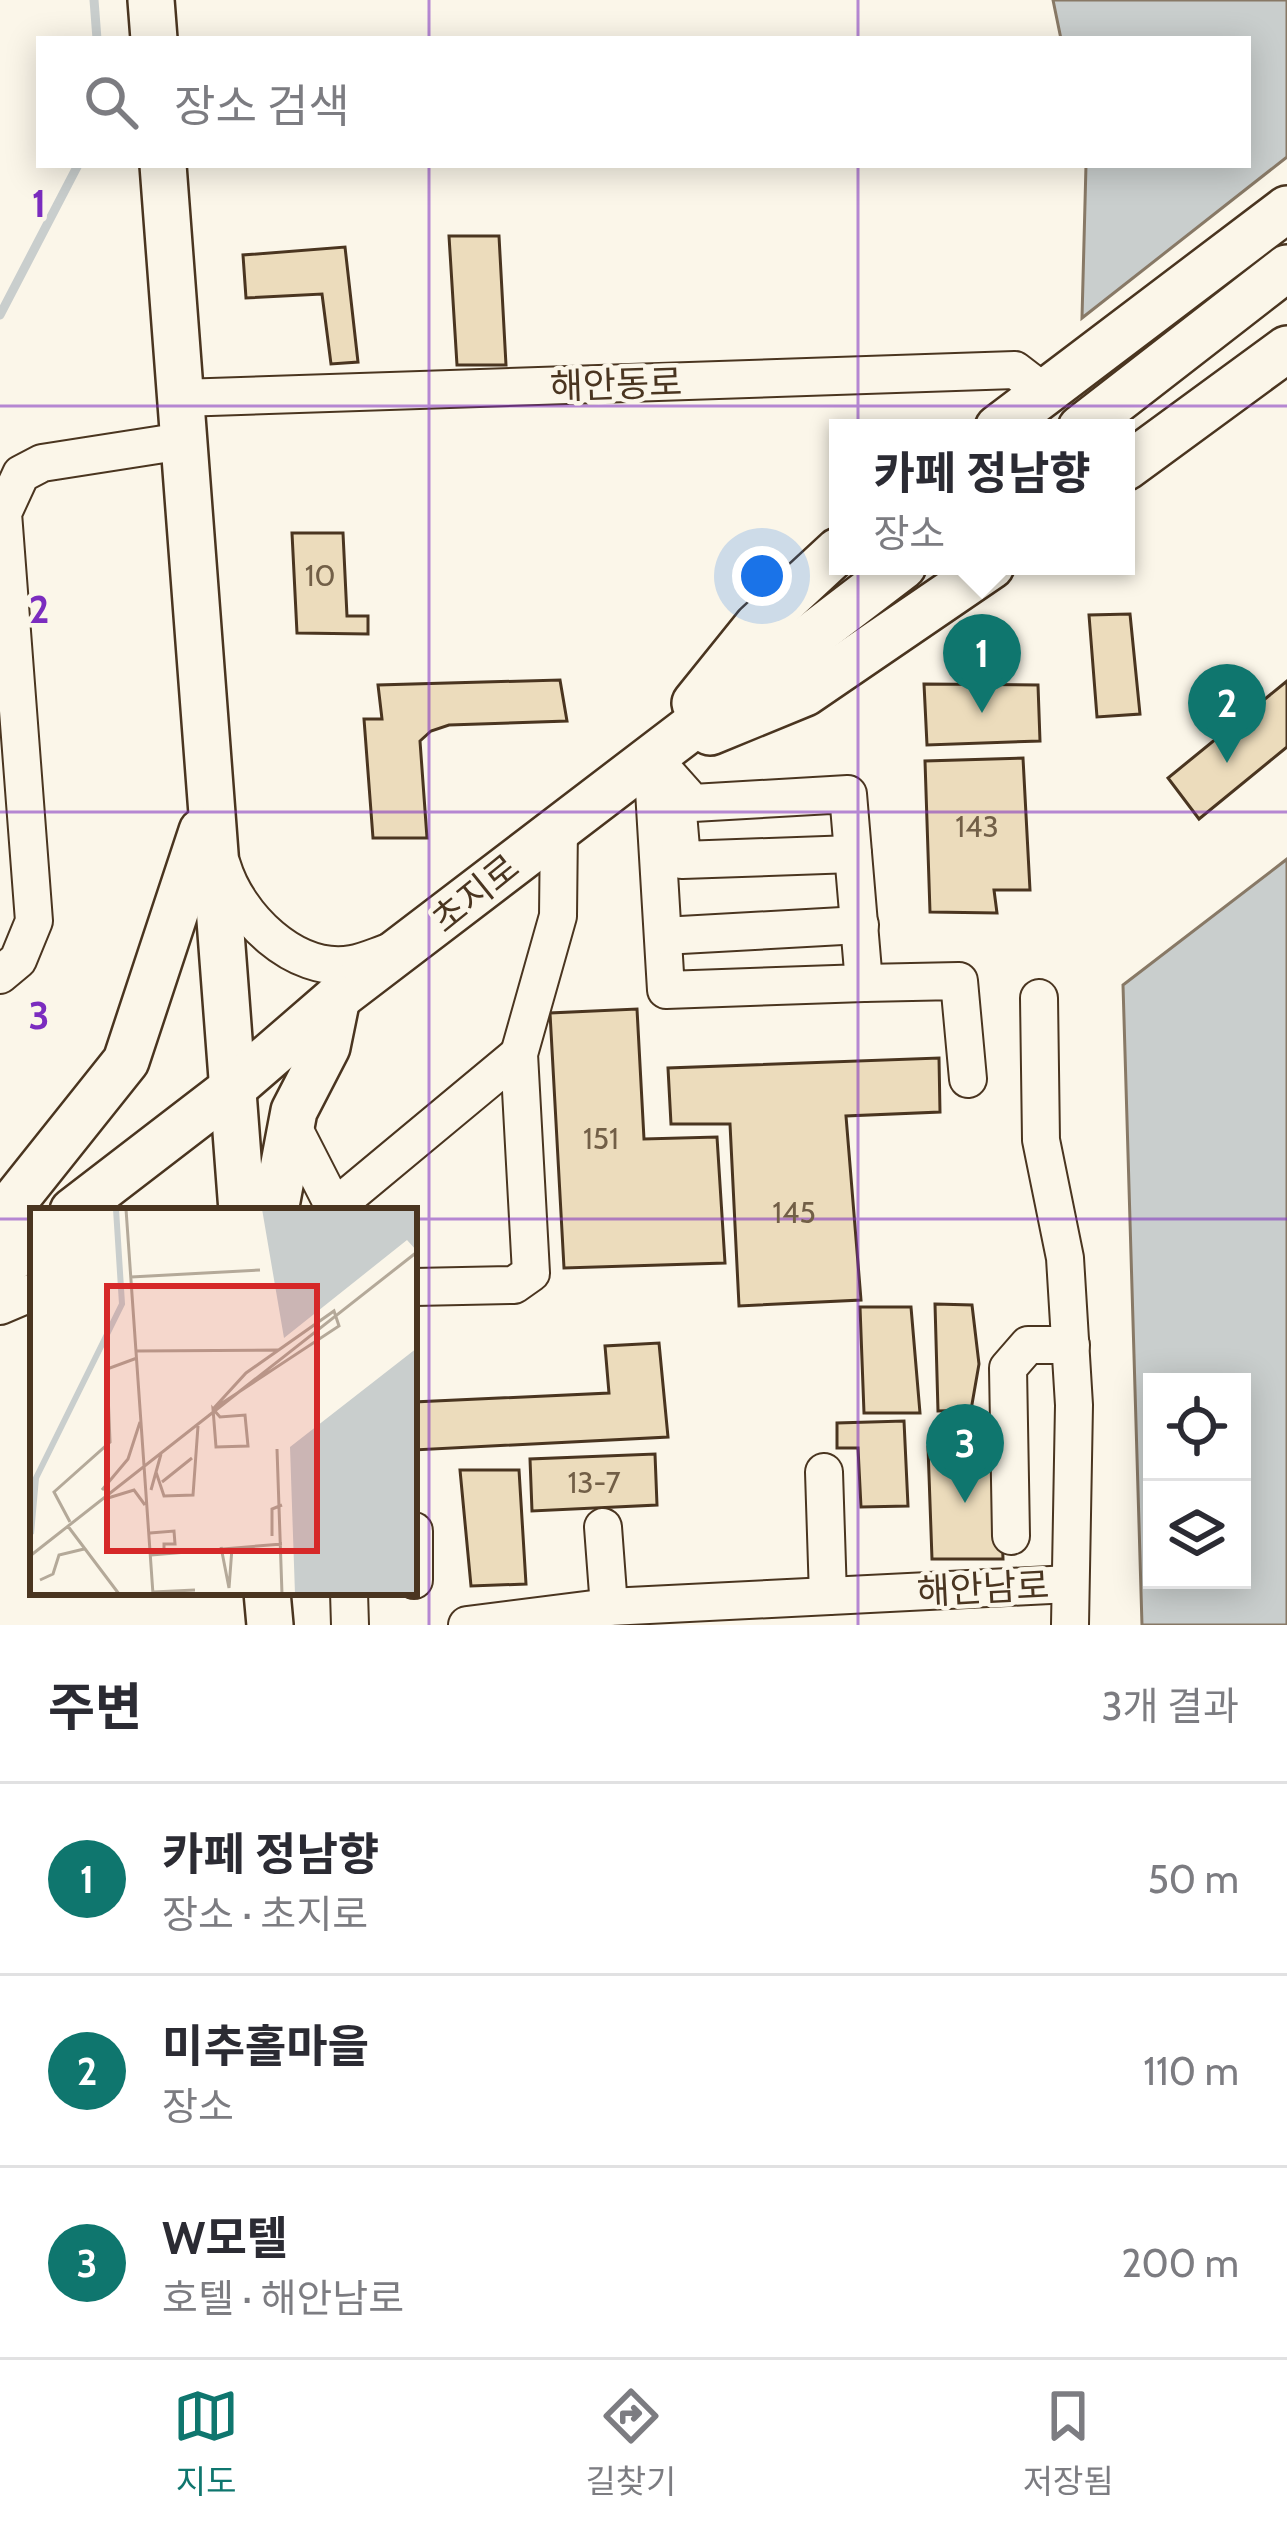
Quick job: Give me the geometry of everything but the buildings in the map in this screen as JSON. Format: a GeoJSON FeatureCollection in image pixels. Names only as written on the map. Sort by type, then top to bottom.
{"type":"FeatureCollection","features":[{"type":"Feature","properties":{"kind":"main road"},"geometry":{"type":"LineString","coordinates":[[151,0],[154,36]]}},
{"type":"Feature","properties":{"kind":"main road"},"geometry":{"type":"LineString","coordinates":[[163,168],[242,1208]]}},
{"type":"Feature","properties":{"kind":"main road"},"geometry":{"type":"LineString","coordinates":[[1010,419],[1287,209]]}},
{"type":"Feature","properties":{"kind":"main road"},"geometry":{"type":"LineString","coordinates":[[1093,419],[1287,268]]}},
{"type":"Feature","properties":{"kind":"main road"},"geometry":{"type":"LineString","coordinates":[[1135,460],[1287,349]]}},
{"type":"Feature","properties":{"kind":"main road"},"geometry":{"type":"LineString","coordinates":[[664,771],[757,626],[829,559]]}},
{"type":"Feature","properties":{"kind":"main road","name":"초지로"},"geometry":{"type":"LineString","coordinates":[[77,1208],[559,825],[664,771],[892,575]]}},
{"type":"Feature","properties":{"kind":"main road"},"geometry":{"type":"LineString","coordinates":[[664,771],[805,693],[978,575]]}},
{"type":"Feature","properties":{"kind":"main road"},"geometry":{"type":"LineString","coordinates":[[0,1219],[126,1061],[210,805]]}},
{"type":"Feature","properties":{"kind":"main road"},"geometry":{"type":"LineString","coordinates":[[275,1208],[291,1123],[307,1077],[327,1047],[337,998]]}},
{"type":"Feature","properties":{"kind":"main road"},"geometry":{"type":"LineString","coordinates":[[0,1267],[30,1244]]}},
{"type":"Feature","properties":{"kind":"main road"},"geometry":{"type":"LineString","coordinates":[[268,1595],[270,1625]]}},
{"type":"Feature","properties":{"kind":"street","name":"해안동로"},"geometry":{"type":"LineString","coordinates":[[0,975],[18,960],[34,921],[3,512],[21,474],[42,463],[182,420],[1015,370],[1045,393]]}},
{"type":"Feature","properties":{"kind":"street"},"geometry":{"type":"LineString","coordinates":[[664,771],[682,860],[854,854]]}},
{"type":"Feature","properties":{"kind":"street"},"geometry":{"type":"LineString","coordinates":[[664,771],[693,803],[848,794],[864,983]]}},
{"type":"Feature","properties":{"kind":"street"},"geometry":{"type":"LineString","coordinates":[[664,771],[666,990],[959,981],[968,1078]]}},
{"type":"Feature","properties":{"kind":"street"},"geometry":{"type":"LineString","coordinates":[[210,805],[224,872],[263,932],[287,948],[329,964],[349,965],[410,946]]}},
{"type":"Feature","properties":{"kind":"street"},"geometry":{"type":"LineString","coordinates":[[417,1287],[514,1285],[531,1273],[519,1054],[558,916],[559,825]]}},
{"type":"Feature","properties":{"kind":"street"},"geometry":{"type":"LineString","coordinates":[[663,936],[860,926]]}},
{"type":"Feature","properties":{"kind":"street","name":"해안남로"},"geometry":{"type":"LineString","coordinates":[[1039,998],[1041,1140],[1066,1258],[1070,1625]]}},
{"type":"Feature","properties":{"kind":"street"},"geometry":{"type":"LineString","coordinates":[[337,1208],[519,1054]]}},
{"type":"Feature","properties":{"kind":"street"},"geometry":{"type":"LineString","coordinates":[[291,1123],[335,1208]]}},
{"type":"Feature","properties":{"kind":"street"},"geometry":{"type":"LineString","coordinates":[[0,1306],[30,1293]]}},
{"type":"Feature","properties":{"kind":"street"},"geometry":{"type":"LineString","coordinates":[[1011,1536],[1008,1368],[1028,1345],[1070,1345]]}},
{"type":"Feature","properties":{"kind":"street"},"geometry":{"type":"LineString","coordinates":[[824,1472],[828,1596]]}},
{"type":"Feature","properties":{"kind":"street"},"geometry":{"type":"LineString","coordinates":[[603,1527],[609,1607]]}},
{"type":"Feature","properties":{"kind":"street","name":"해안남로"},"geometry":{"type":"LineString","coordinates":[[466,1625],[609,1607],[699,1614],[767,1612],[828,1596],[1070,1584]]}},
{"type":"Feature","properties":{"kind":"street"},"geometry":{"type":"LineString","coordinates":[[349,1595],[350,1625]]}},
{"type":"Feature","properties":{"kind":"shaded area"},"geometry":{"type":"Polygon","coordinates":[[[1053,0],[1287,0],[1287,157],[1082,318],[1086,168],[1251,168],[1251,36],[1060,36],[1053,0]]]}},
{"type":"Feature","properties":{"kind":"shaded area"},"geometry":{"type":"Polygon","coordinates":[[[1287,859],[1287,1625],[1142,1625],[1123,985],[1287,859]]]}},
{"type":"Feature","properties":{"kind":"waterway"},"geometry":{"type":"LineString","coordinates":[[94,0],[97,36]]}},
{"type":"Feature","properties":{"kind":"waterway"},"geometry":{"type":"LineString","coordinates":[[0,315],[76,168]]}},
{"type":"Feature","properties":{"kind":"place","name":"카페 정남향"},"geometry":{"type":"Point","coordinates":[982,713]}},
{"type":"Feature","properties":{"kind":"place","name":"미추홀마을"},"geometry":{"type":"Point","coordinates":[1227,763]}},
{"type":"Feature","properties":{"kind":"place","name":"W모텔"},"geometry":{"type":"Point","coordinates":[965,1503]}}]}
